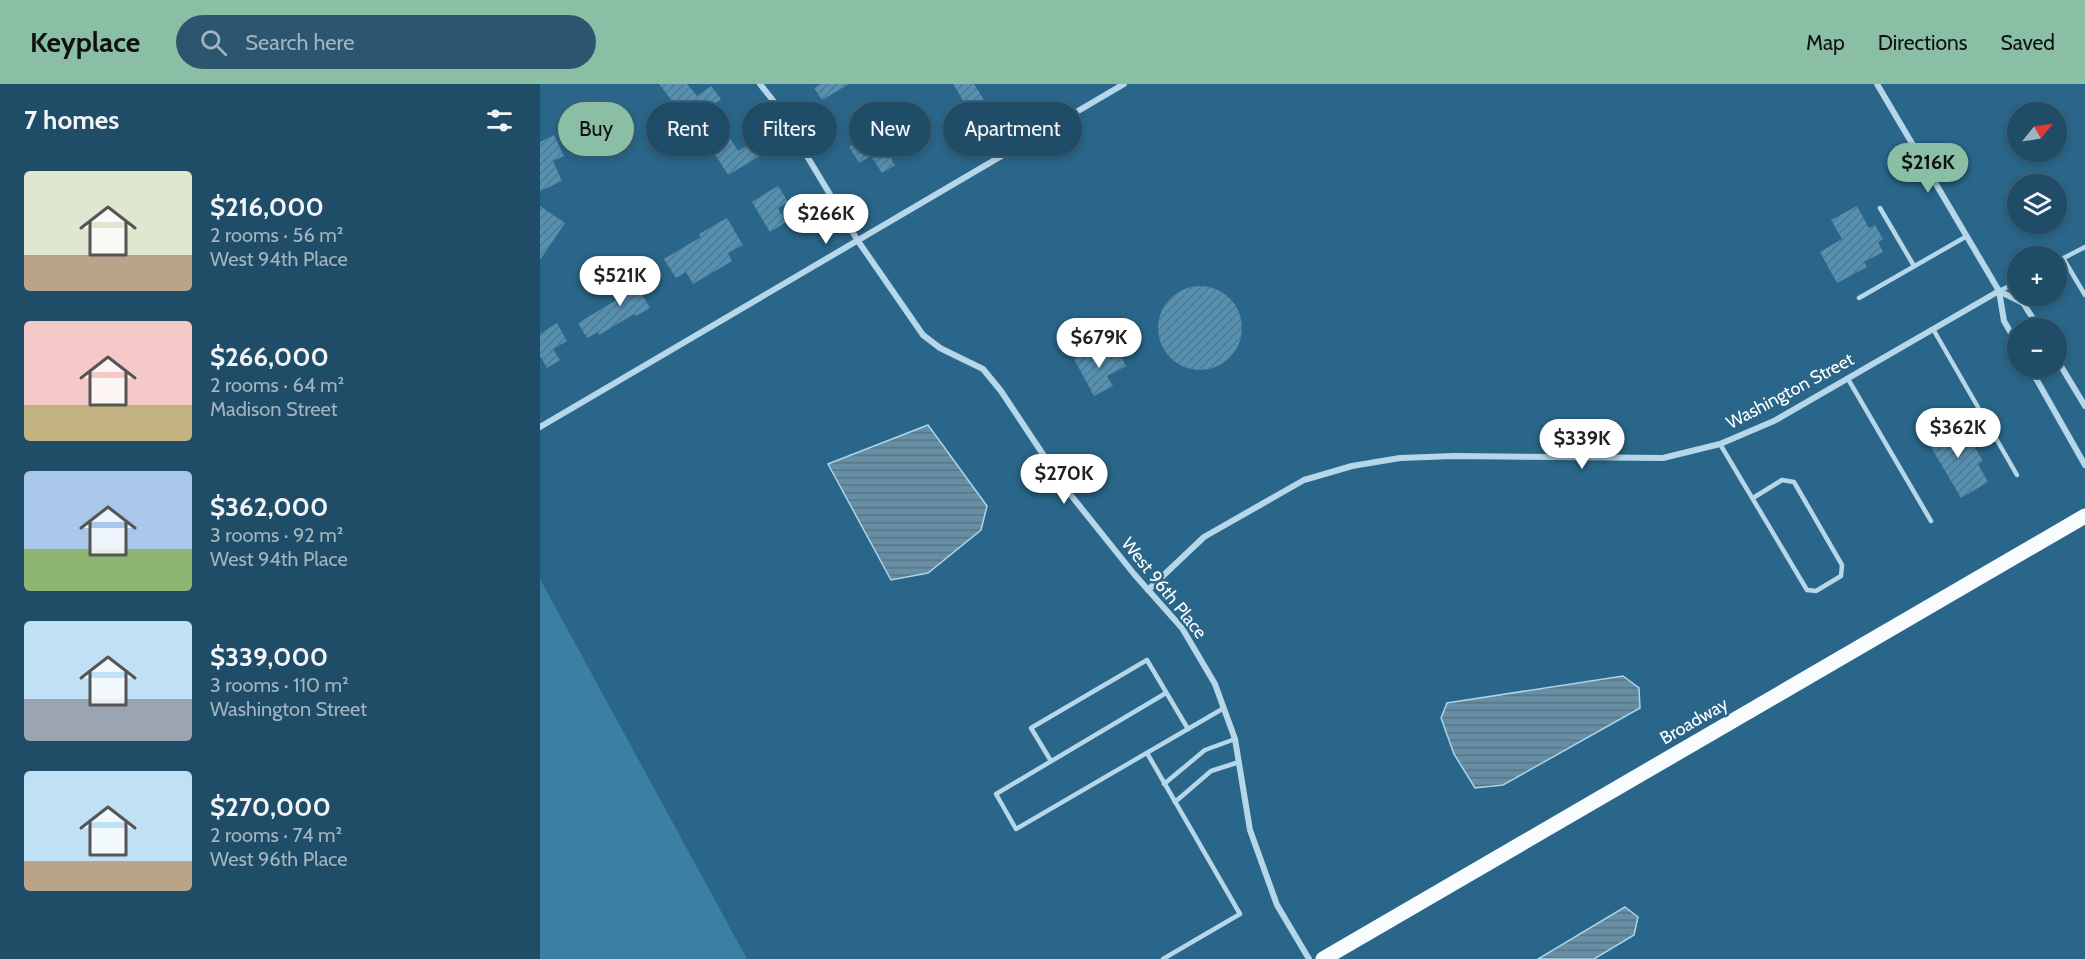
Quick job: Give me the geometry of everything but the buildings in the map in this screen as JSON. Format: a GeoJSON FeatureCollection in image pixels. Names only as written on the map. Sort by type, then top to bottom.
{"type":"FeatureCollection","features":[{"type":"Feature","properties":{"kind":"main road","name":"Broadway"},"geometry":{"type":"LineString","coordinates":[[1323,959],[2085,516]]}},
{"type":"Feature","properties":{"kind":"street","name":"West 96th Place"},"geometry":{"type":"LineString","coordinates":[[760,84],[775,103],[858,241],[923,335],[940,348],[982,369],[1001,391],[1066,489],[1182,628],[1215,684],[1235,739],[1250,830],[1277,905],[1309,959]]}},
{"type":"Feature","properties":{"kind":"street"},"geometry":{"type":"LineString","coordinates":[[540,427],[1124,84]]}},
{"type":"Feature","properties":{"kind":"street"},"geometry":{"type":"LineString","coordinates":[[1877,84],[1999,291],[2007,326]]}},
{"type":"Feature","properties":{"kind":"street"},"geometry":{"type":"LineString","coordinates":[[1999,291],[2023,303],[2033,318]]}},
{"type":"Feature","properties":{"kind":"street","name":"Washington Street"},"geometry":{"type":"LineString","coordinates":[[1148,590],[1204,537],[1304,480],[1352,466],[1400,458],[1454,456],[1663,458],[1720,444],[1774,420],[1999,291]]}},
{"type":"Feature","properties":{"kind":"street"},"geometry":{"type":"LineString","coordinates":[[2067,376],[2085,405]]}},
{"type":"Feature","properties":{"kind":"street"},"geometry":{"type":"LineString","coordinates":[[2036,378],[2085,465]]}},
{"type":"Feature","properties":{"kind":"lane"},"geometry":{"type":"LineString","coordinates":[[1880,208],[1914,266]]}},
{"type":"Feature","properties":{"kind":"lane"},"geometry":{"type":"LineString","coordinates":[[1859,298],[1967,236]]}},
{"type":"Feature","properties":{"kind":"lane"},"geometry":{"type":"LineString","coordinates":[[2067,256],[2085,247]]}},
{"type":"Feature","properties":{"kind":"lane"},"geometry":{"type":"LineString","coordinates":[[2067,265],[2085,295]]}},
{"type":"Feature","properties":{"kind":"lane"},"geometry":{"type":"LineString","coordinates":[[1999,291],[2007,287]]}},
{"type":"Feature","properties":{"kind":"lane"},"geometry":{"type":"LineString","coordinates":[[1933,329],[2017,475]]}},
{"type":"Feature","properties":{"kind":"lane"},"geometry":{"type":"LineString","coordinates":[[1848,378],[1931,521]]}},
{"type":"Feature","properties":{"kind":"lane"},"geometry":{"type":"LineString","coordinates":[[1720,444],[1807,590],[1816,591],[1841,576],[1842,565],[1794,482],[1782,480],[1753,498]]}},
{"type":"Feature","properties":{"kind":"lane"},"geometry":{"type":"LineString","coordinates":[[1051,762],[1031,728],[1147,660],[1188,729]]}},
{"type":"Feature","properties":{"kind":"lane"},"geometry":{"type":"LineString","coordinates":[[1167,693],[996,794],[1016,829],[1224,708]]}},
{"type":"Feature","properties":{"kind":"lane"},"geometry":{"type":"LineString","coordinates":[[1164,784],[1205,750],[1235,739]]}},
{"type":"Feature","properties":{"kind":"lane"},"geometry":{"type":"LineString","coordinates":[[1147,753],[1240,914],[1163,959]]}},
{"type":"Feature","properties":{"kind":"lane"},"geometry":{"type":"LineString","coordinates":[[1175,802],[1211,771],[1239,762]]}},
{"type":"Feature","properties":{"kind":"shaded area"},"geometry":{"type":"Polygon","coordinates":[[[928,425],[987,506],[981,530],[928,573],[891,580],[828,464],[928,425]]]}},
{"type":"Feature","properties":{"kind":"shaded area"},"geometry":{"type":"Polygon","coordinates":[[[540,579],[747,959],[540,959],[540,579]]]}},
{"type":"Feature","properties":{"kind":"shaded area"},"geometry":{"type":"Polygon","coordinates":[[[1623,676],[1639,688],[1640,708],[1503,785],[1475,788],[1454,754],[1441,718],[1447,703],[1623,676]]]}},
{"type":"Feature","properties":{"kind":"shaded area"},"geometry":{"type":"Polygon","coordinates":[[[1625,907],[1638,917],[1634,935],[1594,959],[1538,959],[1625,907]]]}}]}
